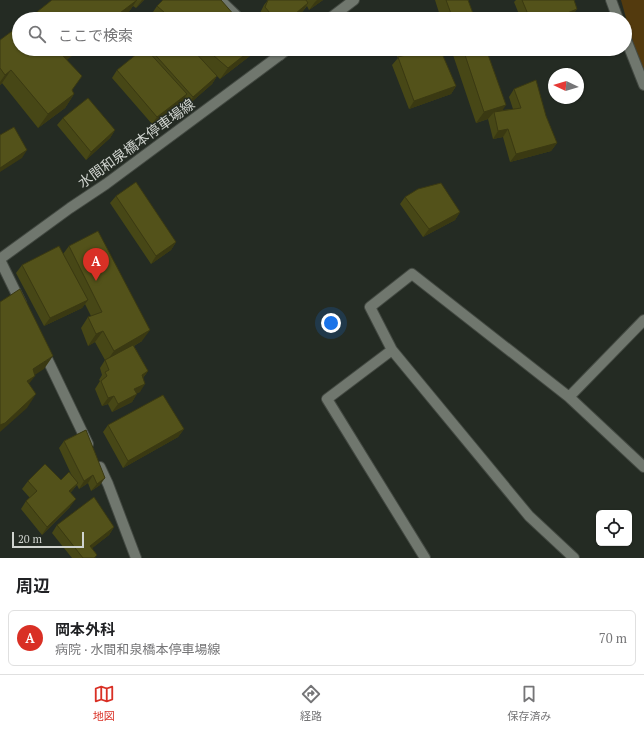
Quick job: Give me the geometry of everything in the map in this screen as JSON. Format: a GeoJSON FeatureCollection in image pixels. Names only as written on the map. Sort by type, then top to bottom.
{"type":"FeatureCollection","features":[{"type":"Feature","properties":{"kind":"street"},"geometry":{"type":"LineString","coordinates":[[338,12],[354,0]]}},
{"type":"Feature","properties":{"kind":"street"},"geometry":{"type":"LineString","coordinates":[[610,0],[615,12]]}},
{"type":"Feature","properties":{"kind":"street"},"geometry":{"type":"LineString","coordinates":[[226,2],[234,12]]}},
{"type":"Feature","properties":{"kind":"street"},"geometry":{"type":"LineString","coordinates":[[632,55],[644,85]]}},
{"type":"Feature","properties":{"kind":"street","name":"水間和泉橋本停車場線"},"geometry":{"type":"LineString","coordinates":[[0,259],[106,184],[271,56]]}},
{"type":"Feature","properties":{"kind":"street"},"geometry":{"type":"LineString","coordinates":[[0,259],[24,309]]}},
{"type":"Feature","properties":{"kind":"street"},"geometry":{"type":"LineString","coordinates":[[574,558],[529,516],[392,350],[370,307],[412,274],[569,397],[644,467]]}},
{"type":"Feature","properties":{"kind":"street"},"geometry":{"type":"LineString","coordinates":[[569,397],[644,320]]}},
{"type":"Feature","properties":{"kind":"street"},"geometry":{"type":"LineString","coordinates":[[40,344],[108,484],[136,558]]}},
{"type":"Feature","properties":{"kind":"street"},"geometry":{"type":"LineString","coordinates":[[392,350],[327,399],[425,558]]}},
{"type":"Feature","properties":{"kind":"shaded area"},"geometry":{"type":"Polygon","coordinates":[[[621,0],[644,0],[644,73],[637,57],[632,39],[632,12],[624,12],[621,0]]]}},
{"type":"Feature","properties":{"kind":"building"},"geometry":{"type":"Polygon","coordinates":[[[52,0],[137,0],[121,12],[37,12],[52,0]]]}},
{"type":"Feature","properties":{"kind":"building"},"geometry":{"type":"Polygon","coordinates":[[[163,0],[221,0],[232,12],[164,12],[157,6],[163,0]]]}},
{"type":"Feature","properties":{"kind":"building"},"geometry":{"type":"Polygon","coordinates":[[[268,0],[306,0],[308,3],[297,12],[269,12],[265,7],[268,0]]]}},
{"type":"Feature","properties":{"kind":"building"},"geometry":{"type":"Polygon","coordinates":[[[446,0],[468,0],[472,12],[450,12],[446,0]]]}},
{"type":"Feature","properties":{"kind":"building"},"geometry":{"type":"Polygon","coordinates":[[[522,0],[574,0],[577,9],[570,12],[527,12],[522,0]]]}},
{"type":"Feature","properties":{"kind":"building"},"geometry":{"type":"Polygon","coordinates":[[[12,31],[12,56],[63,56],[82,76],[72,90],[74,94],[48,114],[11,70],[5,75],[0,68],[0,40],[12,31]]]}},
{"type":"Feature","properties":{"kind":"building"},"geometry":{"type":"Polygon","coordinates":[[[134,56],[152,56],[187,94],[157,117],[117,70],[134,56]]]}},
{"type":"Feature","properties":{"kind":"building"},"geometry":{"type":"Polygon","coordinates":[[[156,56],[198,56],[217,76],[193,97],[156,56]]]}},
{"type":"Feature","properties":{"kind":"building"},"geometry":{"type":"Polygon","coordinates":[[[214,56],[243,56],[228,68],[214,56]]]}},
{"type":"Feature","properties":{"kind":"building"},"geometry":{"type":"Polygon","coordinates":[[[443,56],[456,86],[414,101],[398,57],[443,56]]]}},
{"type":"Feature","properties":{"kind":"building"},"geometry":{"type":"Polygon","coordinates":[[[465,56],[488,56],[506,105],[484,112],[465,56]]]}},
{"type":"Feature","properties":{"kind":"building"},"geometry":{"type":"Polygon","coordinates":[[[536,80],[546,116],[557,143],[516,154],[508,129],[498,131],[494,112],[521,108],[514,89],[536,80]]]}},
{"type":"Feature","properties":{"kind":"building"},"geometry":{"type":"Polygon","coordinates":[[[88,98],[115,130],[91,152],[63,118],[88,98]]]}},
{"type":"Feature","properties":{"kind":"building"},"geometry":{"type":"Polygon","coordinates":[[[14,127],[27,150],[0,168],[0,135],[14,127]]]}},
{"type":"Feature","properties":{"kind":"building"},"geometry":{"type":"Polygon","coordinates":[[[136,182],[176,242],[156,256],[116,196],[136,182]]]}},
{"type":"Feature","properties":{"kind":"building"},"geometry":{"type":"Polygon","coordinates":[[[441,183],[460,212],[429,229],[405,197],[418,189],[441,183]]]}},
{"type":"Feature","properties":{"kind":"building"},"geometry":{"type":"Polygon","coordinates":[[[98,231],[150,330],[114,351],[103,331],[96,334],[88,317],[102,312],[69,246],[98,231]]]}},
{"type":"Feature","properties":{"kind":"building"},"geometry":{"type":"Polygon","coordinates":[[[59,246],[88,300],[50,318],[22,265],[59,246]]]}},
{"type":"Feature","properties":{"kind":"building"},"geometry":{"type":"Polygon","coordinates":[[[20,289],[53,356],[33,369],[35,376],[27,381],[36,394],[5,423],[0,425],[0,302],[20,289]]]}},
{"type":"Feature","properties":{"kind":"building"},"geometry":{"type":"Polygon","coordinates":[[[133,345],[148,371],[142,375],[145,384],[134,389],[137,394],[118,404],[114,396],[108,398],[101,381],[107,376],[105,372],[109,370],[105,360],[133,345]]]}},
{"type":"Feature","properties":{"kind":"building"},"geometry":{"type":"Polygon","coordinates":[[[163,395],[184,429],[128,461],[108,425],[163,395]]]}},
{"type":"Feature","properties":{"kind":"building"},"geometry":{"type":"Polygon","coordinates":[[[86,430],[105,478],[97,484],[93,475],[84,481],[64,441],[86,430]]]}},
{"type":"Feature","properties":{"kind":"building"},"geometry":{"type":"Polygon","coordinates":[[[45,464],[61,480],[69,472],[78,483],[69,491],[76,499],[47,527],[26,501],[37,491],[28,481],[45,464]]]}},
{"type":"Feature","properties":{"kind":"building"},"geometry":{"type":"Polygon","coordinates":[[[94,497],[114,527],[90,546],[97,555],[94,558],[83,558],[57,525],[94,497]]]}},
{"type":"Feature","properties":{"kind":"place","name":"岡本外科"},"geometry":{"type":"Point","coordinates":[96,281]}}]}
